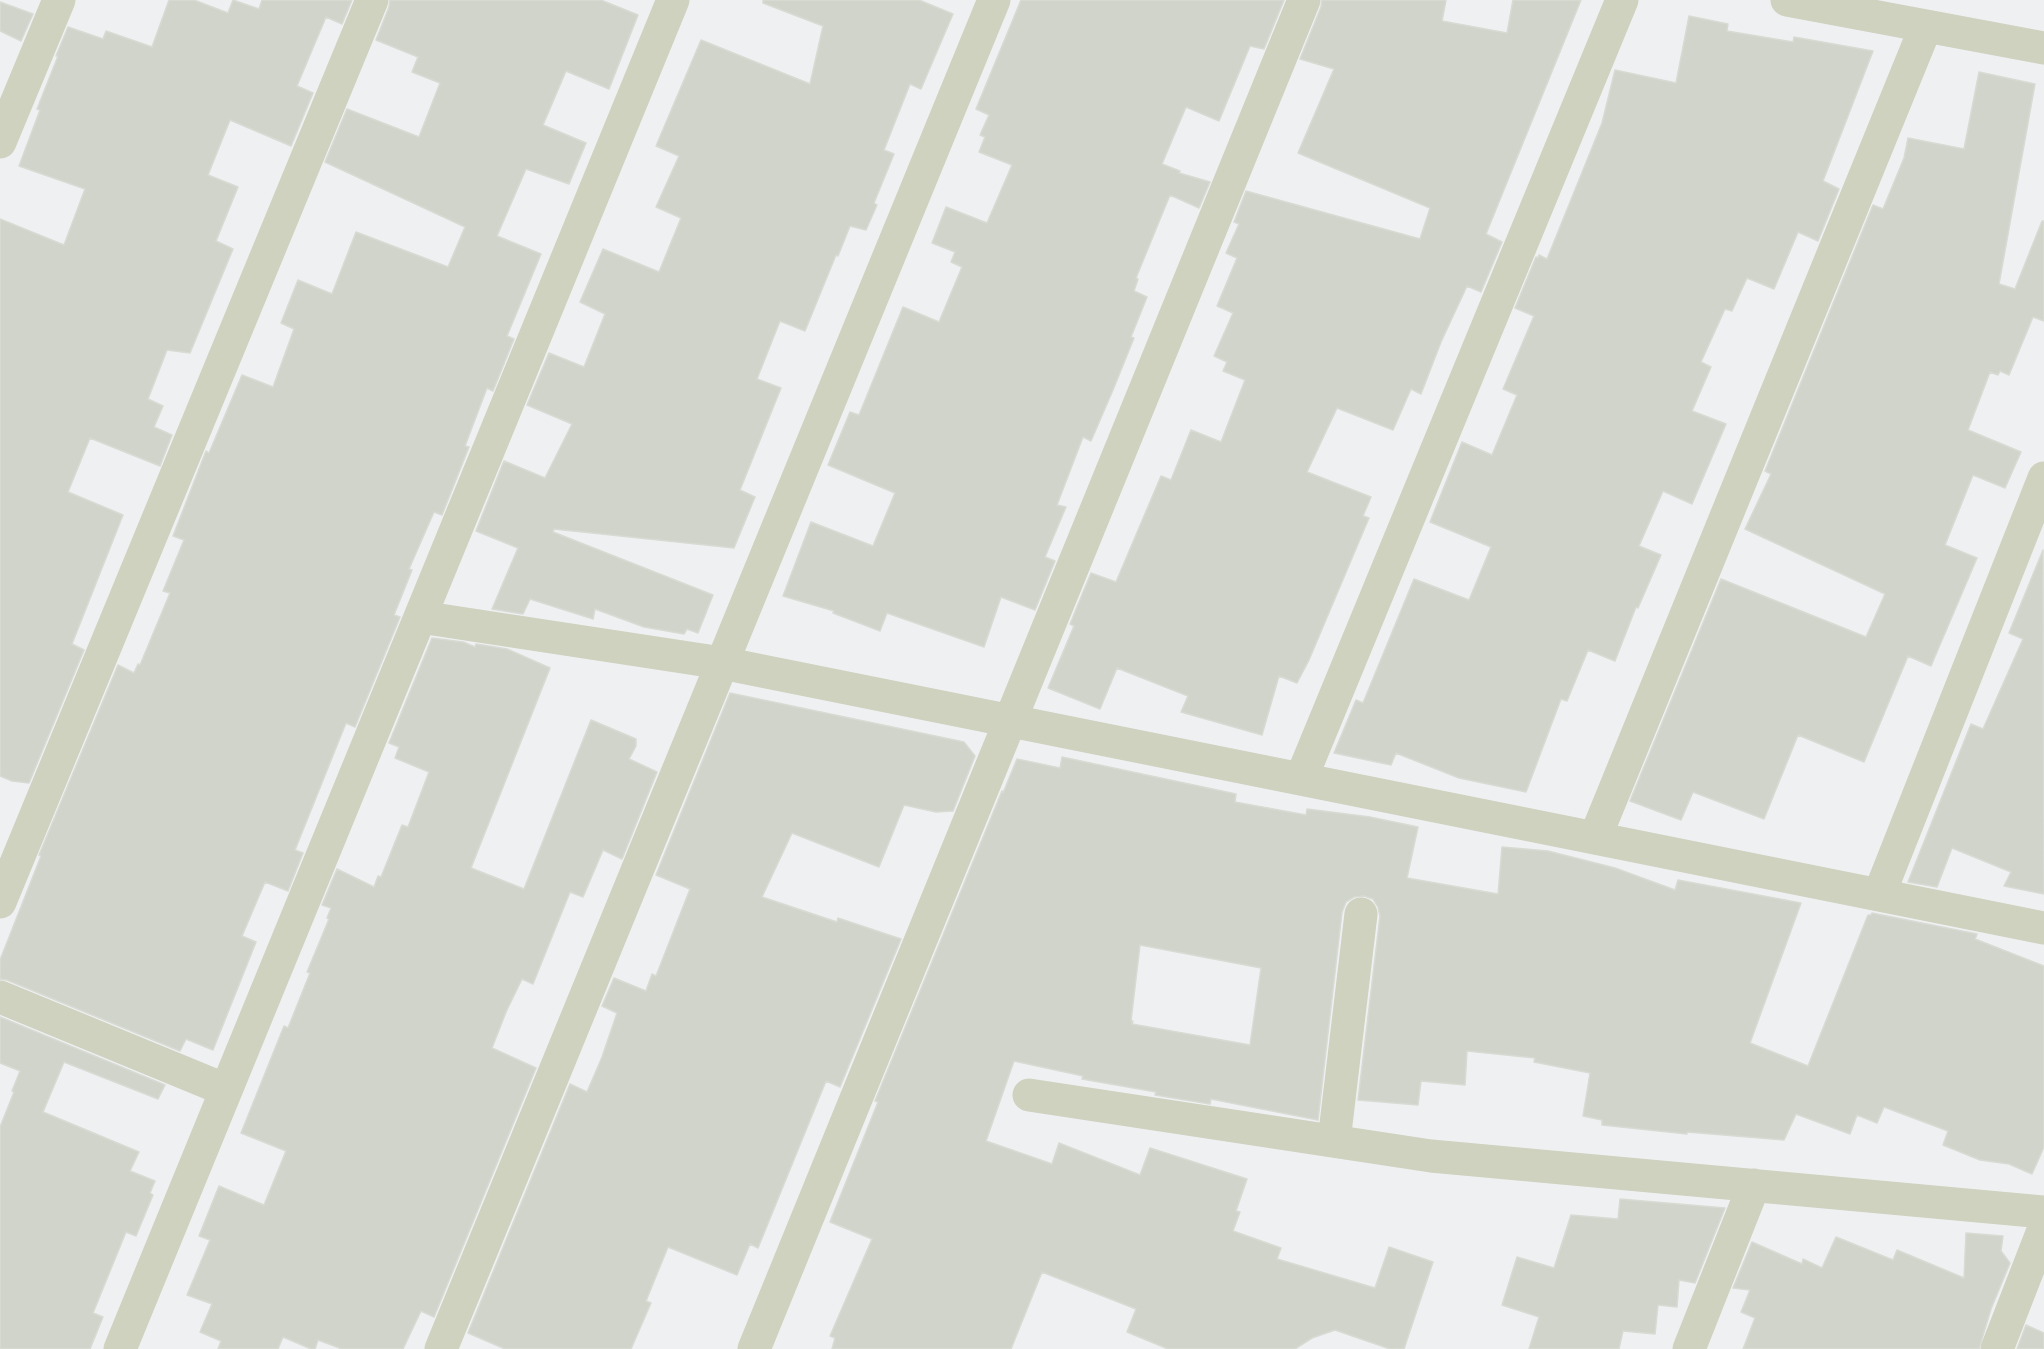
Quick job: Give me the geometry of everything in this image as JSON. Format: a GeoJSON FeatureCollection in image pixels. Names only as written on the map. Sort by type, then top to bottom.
{"type":"FeatureCollection","features":[{"type":"Feature","properties":{"kind":"street"},"geometry":{"type":"LineString","coordinates":[[0,142],[59,0]]}},
{"type":"Feature","properties":{"kind":"street"},"geometry":{"type":"LineString","coordinates":[[0,902],[372,0]]}},
{"type":"Feature","properties":{"kind":"street"},"geometry":{"type":"LineString","coordinates":[[120,1349],[673,0]]}},
{"type":"Feature","properties":{"kind":"street"},"geometry":{"type":"LineString","coordinates":[[441,1349],[993,0]]}},
{"type":"Feature","properties":{"kind":"street"},"geometry":{"type":"LineString","coordinates":[[754,1349],[1304,0]]}},
{"type":"Feature","properties":{"kind":"street"},"geometry":{"type":"LineString","coordinates":[[1301,779],[1622,0]]}},
{"type":"Feature","properties":{"kind":"street"},"geometry":{"type":"LineString","coordinates":[[1787,0],[2044,48]]}},
{"type":"Feature","properties":{"kind":"street"},"geometry":{"type":"LineString","coordinates":[[1595,838],[1926,26]]}},
{"type":"Feature","properties":{"kind":"street"},"geometry":{"type":"LineString","coordinates":[[1879,895],[2044,478]]}},
{"type":"Feature","properties":{"kind":"street"},"geometry":{"type":"LineString","coordinates":[[420,617],[722,663],[2044,928]]}},
{"type":"Feature","properties":{"kind":"street"},"geometry":{"type":"LineString","coordinates":[[1334,1141],[1361,914]]}},
{"type":"Feature","properties":{"kind":"street"},"geometry":{"type":"LineString","coordinates":[[0,997],[226,1090]]}},
{"type":"Feature","properties":{"kind":"street"},"geometry":{"type":"LineString","coordinates":[[1029,1095],[1431,1156],[2044,1212]]}},
{"type":"Feature","properties":{"kind":"street"},"geometry":{"type":"LineString","coordinates":[[1689,1349],[1754,1185]]}},
{"type":"Feature","properties":{"kind":"street"},"geometry":{"type":"LineString","coordinates":[[1997,1349],[2044,1228]]}},
{"type":"Feature","properties":{"kind":"building"},"geometry":{"type":"Polygon","coordinates":[[[169,0],[194,0],[228,13],[233,0],[259,9],[262,0],[352,0],[342,24],[326,17],[297,86],[313,93],[291,146],[230,120],[208,175],[238,187],[216,241],[233,249],[190,353],[167,350],[148,399],[163,406],[154,427],[172,435],[160,466],[90,438],[68,492],[123,515],[72,644],[84,650],[29,783],[12,781],[0,776],[0,219],[64,245],[85,189],[19,166],[40,110],[37,109],[68,27],[103,39],[106,31],[152,47],[169,0]]]}},
{"type":"Feature","properties":{"kind":"building"},"geometry":{"type":"Polygon","coordinates":[[[390,0],[601,0],[638,15],[609,89],[566,71],[543,125],[586,143],[569,184],[526,169],[497,236],[541,254],[507,336],[514,339],[493,391],[487,388],[465,446],[469,447],[442,515],[434,512],[409,569],[412,570],[394,615],[400,617],[355,727],[346,723],[295,850],[303,853],[288,891],[265,882],[242,936],[256,942],[213,1050],[186,1039],[180,1051],[0,979],[0,960],[41,856],[39,855],[118,665],[134,673],[138,664],[140,665],[170,593],[163,591],[184,540],[173,536],[206,451],[209,453],[242,375],[273,387],[294,329],[281,323],[298,280],[332,294],[356,232],[448,267],[465,227],[325,162],[347,109],[419,137],[440,83],[412,72],[418,57],[376,40],[390,0]]]}},
{"type":"Feature","properties":{"kind":"building"},"geometry":{"type":"Polygon","coordinates":[[[763,0],[919,0],[953,14],[921,89],[910,84],[884,150],[894,154],[874,203],[877,205],[866,230],[850,226],[805,331],[780,321],[757,379],[781,388],[740,490],[755,497],[734,548],[554,529],[553,532],[713,595],[698,633],[687,629],[684,634],[644,627],[595,609],[593,619],[530,599],[523,614],[492,609],[518,548],[476,531],[504,461],[545,478],[572,424],[527,405],[549,353],[584,367],[605,314],[580,302],[603,249],[659,272],[681,218],[656,207],[679,156],[656,146],[701,40],[810,84],[823,26],[763,3],[763,0]]]}},
{"type":"Feature","properties":{"kind":"building"},"geometry":{"type":"Polygon","coordinates":[[[1021,0],[1284,0],[1264,49],[1250,46],[1219,121],[1186,107],[1162,164],[1180,171],[1179,173],[1210,182],[1199,208],[1170,195],[1136,278],[1138,279],[1134,291],[1147,297],[1131,337],[1134,338],[1091,441],[1083,437],[1057,505],[1066,507],[1045,557],[1055,561],[1035,610],[1001,597],[984,647],[887,613],[880,631],[833,613],[834,611],[783,596],[811,522],[873,546],[895,493],[828,465],[850,412],[859,415],[903,307],[939,322],[962,267],[951,262],[955,252],[932,243],[946,207],[987,223],[1012,165],[979,152],[985,137],[980,135],[989,115],[976,109],[1021,0]]]}},
{"type":"Feature","properties":{"kind":"building"},"geometry":{"type":"Polygon","coordinates":[[[1322,0],[1446,0],[1442,21],[1507,33],[1513,0],[1581,0],[1486,234],[1502,242],[1481,292],[1467,286],[1441,342],[1421,394],[1411,389],[1393,430],[1337,408],[1307,472],[1371,497],[1363,516],[1369,518],[1297,683],[1279,676],[1262,735],[1181,712],[1188,696],[1117,668],[1100,709],[1048,688],[1074,626],[1070,624],[1091,573],[1116,582],[1161,476],[1171,480],[1191,430],[1221,442],[1245,380],[1223,371],[1227,362],[1214,356],[1233,313],[1217,306],[1237,258],[1226,253],[1239,224],[1234,222],[1246,191],[1420,239],[1430,208],[1298,153],[1334,69],[1300,59],[1322,0]]]}},
{"type":"Feature","properties":{"kind":"building"},"geometry":{"type":"Polygon","coordinates":[[[0,2],[33,14],[21,41],[0,31],[0,2]]]}},
{"type":"Feature","properties":{"kind":"building"},"geometry":{"type":"Polygon","coordinates":[[[1689,16],[1728,24],[1727,31],[1793,42],[1794,37],[1873,51],[1823,181],[1839,189],[1818,241],[1798,232],[1774,289],[1747,278],[1732,311],[1725,309],[1701,362],[1711,367],[1692,411],[1726,424],[1692,504],[1663,491],[1639,546],[1661,555],[1638,608],[1636,607],[1615,661],[1588,650],[1567,701],[1561,699],[1526,792],[1459,778],[1396,753],[1391,765],[1334,753],[1356,700],[1363,703],[1414,579],[1469,600],[1491,547],[1430,522],[1462,442],[1492,455],[1517,395],[1503,389],[1534,316],[1515,308],[1536,257],[1538,258],[1539,255],[1547,259],[1602,123],[1615,70],[1676,83],[1689,16]]]}},
{"type":"Feature","properties":{"kind":"building"},"geometry":{"type":"Polygon","coordinates":[[[1979,72],[2035,84],[1999,284],[2015,289],[2042,221],[2044,221],[2044,321],[2033,317],[2009,375],[2000,371],[1998,375],[1990,372],[1968,430],[2021,452],[2005,488],[1973,475],[1945,545],[1977,558],[1931,666],[1908,656],[1864,762],[1798,735],[1764,819],[1693,792],[1681,820],[1630,801],[1721,579],[1866,637],[1885,594],[1745,529],[1771,474],[1765,471],[1873,205],[1883,209],[1904,158],[1908,138],[1964,149],[1979,72]]]}},
{"type":"Feature","properties":{"kind":"building"},"geometry":{"type":"Polygon","coordinates":[[[2043,550],[2044,894],[2004,886],[2011,872],[1952,848],[1937,887],[1908,882],[1971,724],[1983,729],[2023,639],[2009,633],[2043,550]]]}},
{"type":"Feature","properties":{"kind":"building"},"geometry":{"type":"Polygon","coordinates":[[[432,638],[463,642],[475,647],[476,644],[507,649],[550,668],[471,868],[524,889],[591,720],[636,739],[636,746],[629,759],[657,772],[622,859],[603,850],[583,897],[570,892],[533,984],[522,979],[506,1012],[492,1048],[536,1068],[434,1317],[421,1311],[403,1349],[342,1349],[318,1340],[315,1349],[311,1349],[283,1337],[278,1349],[218,1349],[221,1341],[200,1332],[212,1304],[187,1295],[210,1240],[199,1236],[219,1186],[264,1205],[286,1151],[241,1133],[284,1026],[288,1028],[310,973],[307,972],[329,919],[327,918],[331,908],[322,905],[337,869],[374,887],[378,876],[381,877],[402,825],[408,827],[429,772],[395,758],[399,747],[389,743],[432,638]]]}},
{"type":"Feature","properties":{"kind":"building"},"geometry":{"type":"Polygon","coordinates":[[[730,693],[964,742],[975,756],[953,811],[936,812],[904,805],[879,867],[792,833],[762,897],[837,922],[838,918],[901,939],[840,1087],[826,1081],[758,1248],[750,1244],[737,1275],[668,1247],[646,1301],[651,1303],[631,1349],[505,1349],[468,1333],[570,1084],[587,1092],[602,1057],[617,1013],[602,1006],[614,978],[646,991],[652,974],[656,976],[690,889],[656,875],[730,693]]]}},
{"type":"Feature","properties":{"kind":"building"},"geometry":{"type":"Polygon","coordinates":[[[1062,757],[1236,794],[1235,802],[1306,815],[1307,809],[1370,817],[1418,827],[1407,878],[1498,894],[1502,847],[1548,851],[1615,868],[1675,890],[1678,880],[1801,903],[1750,1043],[1808,1066],[1868,915],[1872,913],[1977,934],[1975,939],[2044,966],[2044,1147],[2032,1174],[2009,1164],[1980,1160],[1943,1145],[1948,1131],[1884,1107],[1877,1123],[1857,1115],[1850,1134],[1796,1114],[1784,1140],[1687,1132],[1687,1134],[1602,1125],[1602,1120],[1583,1116],[1590,1073],[1534,1062],[1535,1058],[1467,1051],[1465,1085],[1421,1081],[1418,1105],[1358,1100],[1380,916],[1373,899],[1364,896],[1354,897],[1346,902],[1342,912],[1318,1120],[1211,1099],[1210,1104],[1155,1095],[1156,1092],[1082,1079],[1083,1076],[1014,1061],[986,1141],[1052,1164],[1059,1143],[1140,1175],[1150,1148],[1247,1179],[1236,1211],[1240,1212],[1233,1231],[1281,1248],[1277,1259],[1375,1288],[1389,1247],[1433,1262],[1404,1349],[1390,1349],[1335,1330],[1312,1338],[1295,1349],[1168,1349],[1127,1332],[1136,1309],[1042,1272],[1011,1349],[832,1349],[835,1338],[830,1336],[872,1239],[830,1222],[878,1102],[875,1101],[1017,759],[1060,768],[1062,757]],[[1140,945],[1132,1024],[1250,1045],[1261,968],[1140,945]]]}},
{"type":"Feature","properties":{"kind":"building"},"geometry":{"type":"Polygon","coordinates":[[[0,1017],[165,1085],[158,1099],[64,1062],[43,1112],[139,1152],[130,1171],[155,1181],[150,1193],[153,1195],[136,1236],[126,1232],[93,1313],[103,1317],[90,1349],[0,1349],[0,1127],[20,1071],[0,1063],[0,1017]]]}},
{"type":"Feature","properties":{"kind":"building"},"geometry":{"type":"Polygon","coordinates":[[[1620,1199],[1725,1208],[1695,1283],[1679,1280],[1677,1307],[1658,1305],[1655,1334],[1623,1331],[1619,1349],[1529,1349],[1539,1317],[1502,1305],[1517,1257],[1554,1268],[1571,1215],[1618,1219],[1620,1199]]]}},
{"type":"Feature","properties":{"kind":"building"},"geometry":{"type":"Polygon","coordinates":[[[1966,1233],[2003,1236],[2001,1251],[2010,1263],[1991,1309],[1979,1349],[1743,1349],[1755,1318],[1741,1312],[1750,1290],[1733,1288],[1752,1242],[1802,1264],[1803,1259],[1822,1268],[1836,1237],[1893,1260],[1897,1250],[1964,1278],[1966,1233]]]}},
{"type":"Feature","properties":{"kind":"building"},"geometry":{"type":"Polygon","coordinates":[[[2026,1325],[2044,1333],[2044,1349],[2017,1349],[2026,1325]]]}}]}
